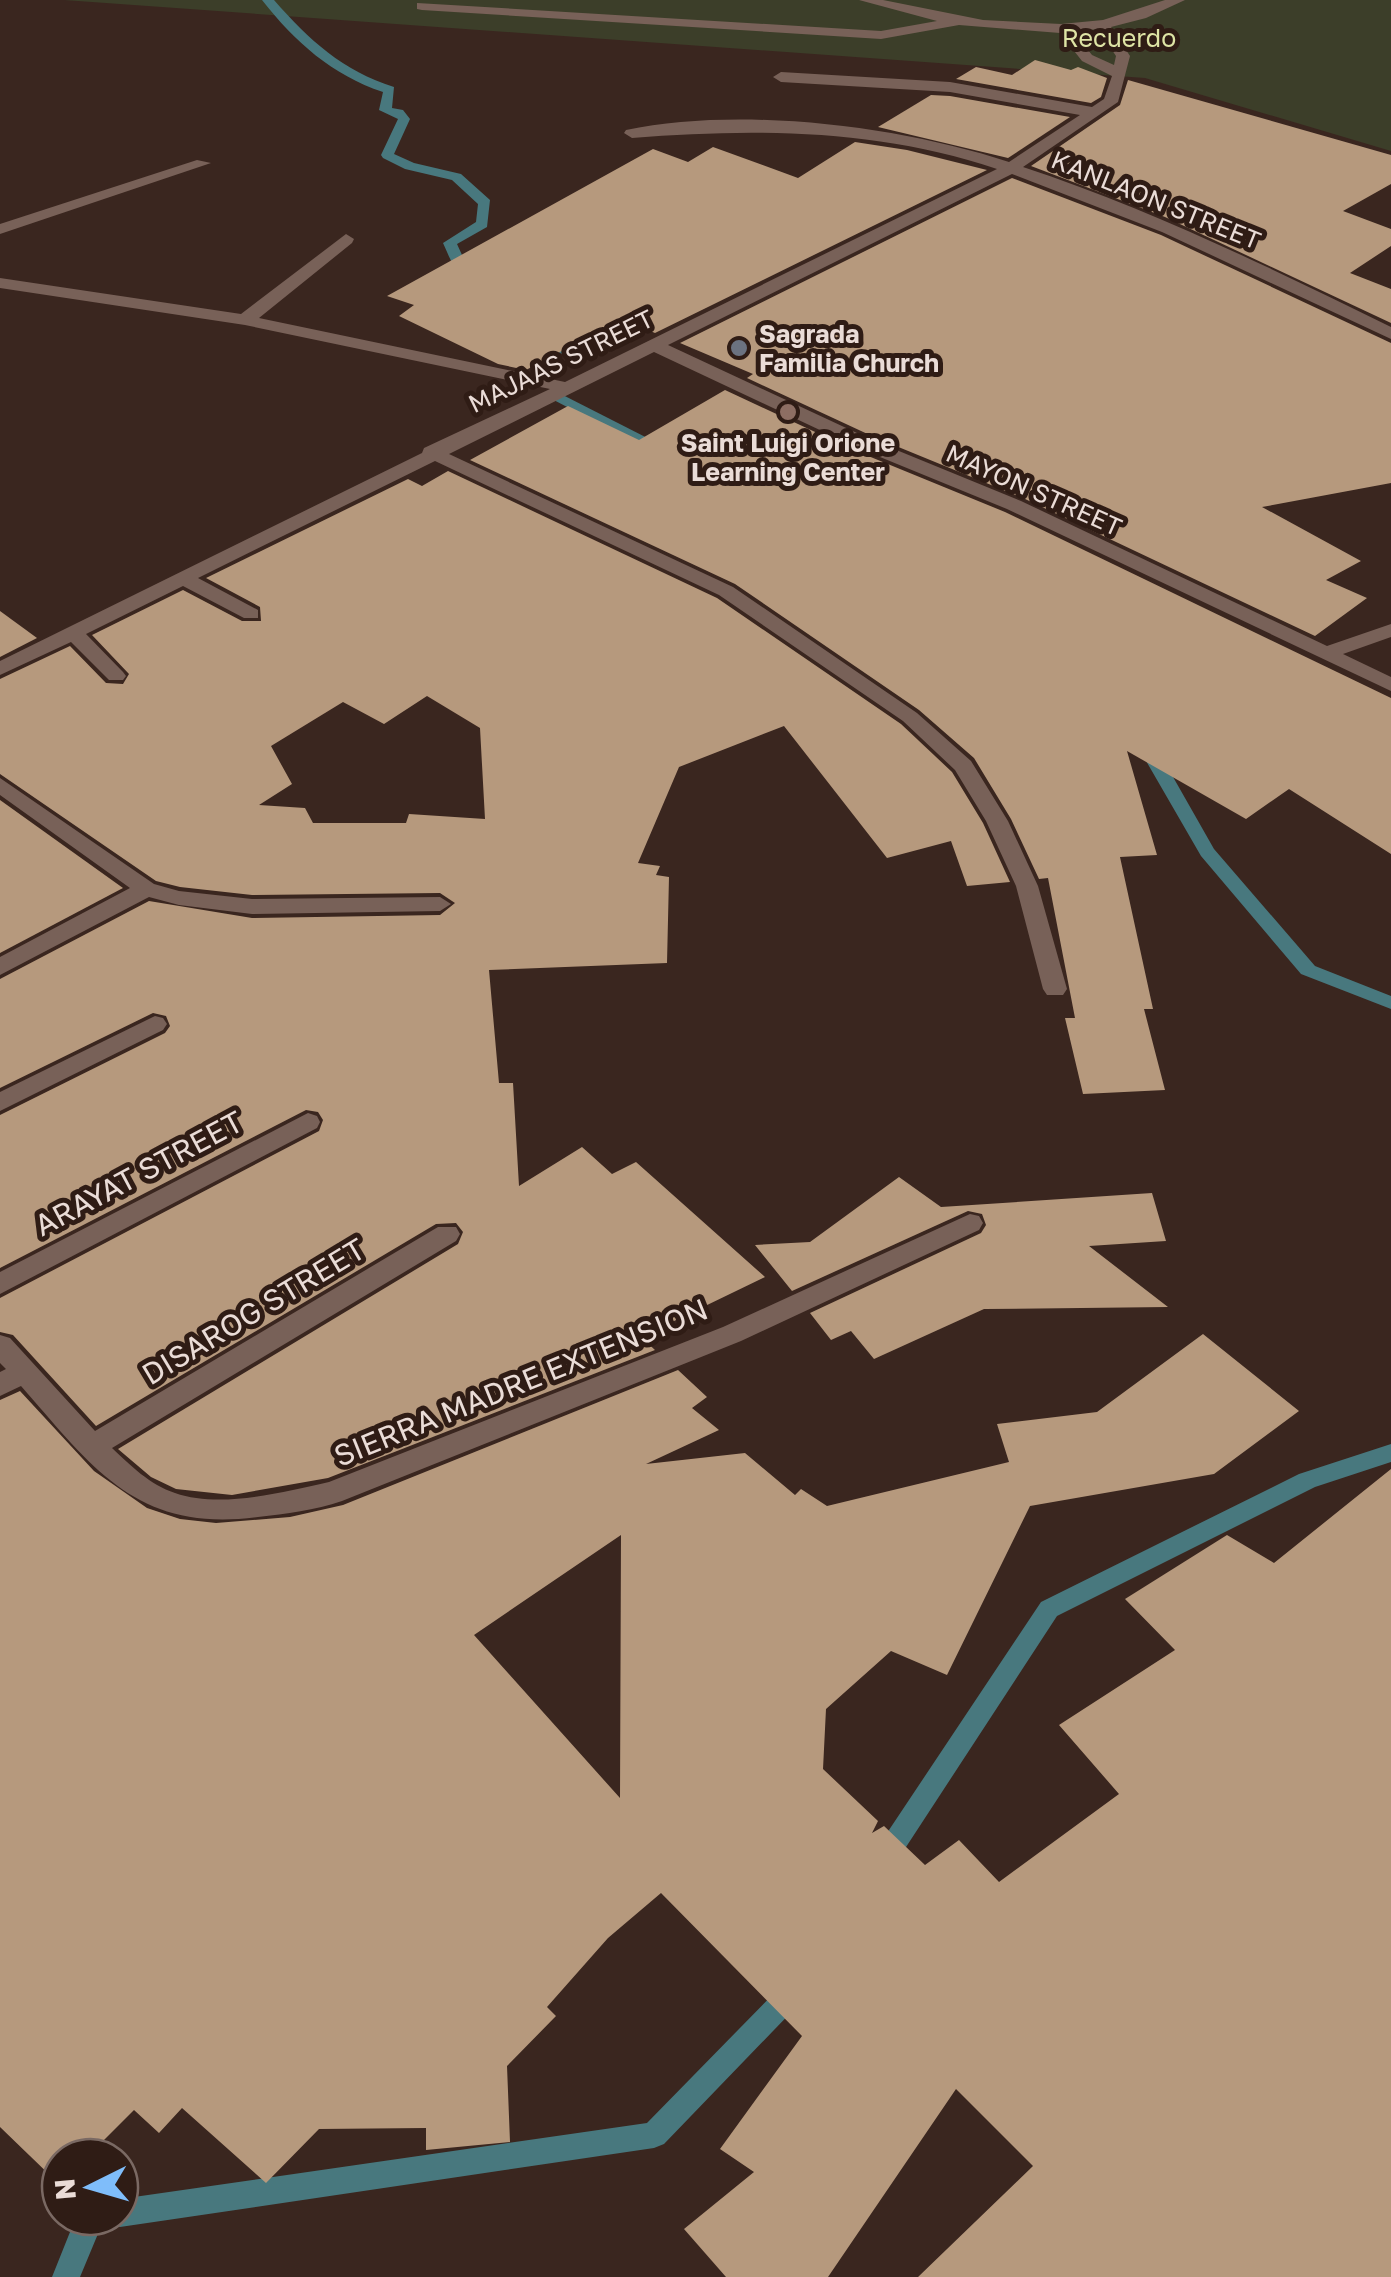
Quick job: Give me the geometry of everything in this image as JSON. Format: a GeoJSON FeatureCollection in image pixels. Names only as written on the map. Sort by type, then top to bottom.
{"type":"FeatureCollection","features":[{"type":"Feature","properties":{"kind":"street"},"geometry":{"type":"LineString","coordinates":[[866,0],[953,23]]}},
{"type":"Feature","properties":{"kind":"street"},"geometry":{"type":"LineString","coordinates":[[422,6],[882,35],[953,23],[1064,28],[1102,24],[1150,14],[1178,0]]}},
{"type":"Feature","properties":{"kind":"street"},"geometry":{"type":"LineString","coordinates":[[782,77],[950,87],[1098,112],[1110,102],[1117,88],[1123,56],[1102,24]]}},
{"type":"Feature","properties":{"kind":"street"},"geometry":{"type":"LineString","coordinates":[[1064,28],[1087,58],[1117,73]]}},
{"type":"Feature","properties":{"kind":"street","name":"MAJAAS STREET"},"geometry":{"type":"LineString","coordinates":[[0,669],[431,452],[1009,169],[1098,112]]}},
{"type":"Feature","properties":{"kind":"street","name":"KANLAON STREET"},"geometry":{"type":"LineString","coordinates":[[632,133],[722,126],[795,127],[933,146],[1009,169],[1192,236],[1391,334]]}},
{"type":"Feature","properties":{"kind":"street"},"geometry":{"type":"LineString","coordinates":[[0,229],[204,163]]}},
{"type":"Feature","properties":{"kind":"street"},"geometry":{"type":"LineString","coordinates":[[245,320],[346,238]]}},
{"type":"Feature","properties":{"kind":"street"},"geometry":{"type":"LineString","coordinates":[[0,283],[245,320],[564,387]]}},
{"type":"Feature","properties":{"kind":"street","name":"MAYON STREET"},"geometry":{"type":"LineString","coordinates":[[654,344],[865,444],[1014,505],[1391,685]]}},
{"type":"Feature","properties":{"kind":"street"},"geometry":{"type":"LineString","coordinates":[[431,452],[726,591],[910,718],[963,766],[997,821],[1026,886],[1054,989]]}},
{"type":"Feature","properties":{"kind":"street"},"geometry":{"type":"LineString","coordinates":[[182,577],[250,614]]}},
{"type":"Feature","properties":{"kind":"street"},"geometry":{"type":"LineString","coordinates":[[1324,654],[1391,630]]}},
{"type":"Feature","properties":{"kind":"street"},"geometry":{"type":"LineString","coordinates":[[73,632],[116,676]]}},
{"type":"Feature","properties":{"kind":"street"},"geometry":{"type":"LineString","coordinates":[[0,785],[146,889],[170,898],[220,904],[440,904]]}},
{"type":"Feature","properties":{"kind":"street"},"geometry":{"type":"LineString","coordinates":[[0,967],[146,889]]}},
{"type":"Feature","properties":{"kind":"street"},"geometry":{"type":"LineString","coordinates":[[0,1102],[155,1024]]}},
{"type":"Feature","properties":{"kind":"street","name":"ARAYAT STREET"},"geometry":{"type":"LineString","coordinates":[[0,1284],[308,1122]]}},
{"type":"Feature","properties":{"kind":"street","name":"SIERRA MADRE EXTENSION"},"geometry":{"type":"LineString","coordinates":[[0,1345],[137,1485],[164,1502],[228,1507],[332,1493],[732,1334],[970,1223]]}},
{"type":"Feature","properties":{"kind":"street","name":"DISAROG STREET"},"geometry":{"type":"LineString","coordinates":[[94,1445],[447,1234]]}},
{"type":"Feature","properties":{"kind":"street"},"geometry":{"type":"LineString","coordinates":[[0,1386],[24,1371]]}},
{"type":"Feature","properties":{"kind":"green space","name":"Recuerdo"},"geometry":{"type":"Polygon","coordinates":[[[64,0],[1391,0],[1391,151],[1145,78],[64,0]]]}},
{"type":"Feature","properties":{"kind":"building"},"geometry":{"type":"Polygon","coordinates":[[[1035,60],[1071,70],[1078,67],[1107,78],[1101,97],[1091,103],[956,79],[976,67],[1012,75],[1035,60]]]}},
{"type":"Feature","properties":{"kind":"building"},"geometry":{"type":"Polygon","coordinates":[[[1128,80],[1391,155],[1391,184],[1343,211],[1391,229],[1391,246],[1350,273],[1391,289],[1391,323],[1165,217],[1031,166],[1120,105],[1128,80]]]}},
{"type":"Feature","properties":{"kind":"building"},"geometry":{"type":"Polygon","coordinates":[[[931,95],[1070,117],[1008,158],[878,127],[931,95]]]}},
{"type":"Feature","properties":{"kind":"building"},"geometry":{"type":"Polygon","coordinates":[[[855,142],[987,170],[655,333],[622,319],[526,370],[498,364],[399,316],[414,305],[387,296],[653,149],[688,162],[713,147],[798,178],[855,142]]]}},
{"type":"Feature","properties":{"kind":"building"},"geometry":{"type":"Polygon","coordinates":[[[1012,178],[1161,235],[1391,343],[1391,483],[1262,507],[1361,561],[1326,580],[1367,598],[1315,636],[1023,498],[874,437],[747,378],[753,374],[680,343],[1012,178]]]}},
{"type":"Feature","properties":{"kind":"building"},"geometry":{"type":"Polygon","coordinates":[[[725,390],[856,451],[1005,512],[1391,698],[1391,854],[1289,789],[1246,819],[1127,751],[1157,855],[1120,857],[1153,1009],[1144,1009],[1165,1090],[1083,1094],[1065,1018],[1075,1018],[1048,878],[1039,879],[1011,819],[974,758],[919,710],[735,584],[470,460],[568,406],[639,440],[725,390]]]}},
{"type":"Feature","properties":{"kind":"building"},"geometry":{"type":"Polygon","coordinates":[[[448,471],[717,598],[901,724],[952,772],[983,823],[1010,882],[967,886],[951,841],[887,858],[784,726],[679,767],[638,863],[660,866],[656,875],[669,877],[667,963],[489,970],[499,1083],[513,1083],[519,1186],[582,1147],[612,1174],[636,1162],[765,1277],[641,1337],[655,1350],[328,1478],[232,1495],[176,1489],[151,1477],[118,1449],[458,1244],[463,1232],[456,1223],[436,1224],[96,1426],[13,1335],[0,1332],[0,1298],[319,1131],[323,1120],[318,1112],[306,1110],[0,1268],[0,1115],[165,1033],[170,1026],[166,1016],[153,1013],[0,1088],[0,979],[149,901],[252,918],[440,915],[455,903],[440,893],[252,895],[156,881],[0,774],[0,679],[70,646],[106,683],[123,684],[129,674],[92,635],[183,590],[242,621],[261,621],[260,607],[206,578],[408,479],[422,486],[448,471]],[[427,696],[384,724],[343,702],[271,746],[292,784],[259,805],[305,808],[313,823],[406,823],[409,814],[485,819],[480,728],[427,696]]]}},
{"type":"Feature","properties":{"kind":"building"},"geometry":{"type":"Polygon","coordinates":[[[0,611],[37,638],[0,657],[0,611]]]}},
{"type":"Feature","properties":{"kind":"building"},"geometry":{"type":"Polygon","coordinates":[[[0,800],[123,888],[0,953],[0,800]]]}},
{"type":"Feature","properties":{"kind":"building"},"geometry":{"type":"Polygon","coordinates":[[[899,1177],[941,1207],[1152,1193],[1166,1241],[1089,1246],[1168,1307],[984,1309],[874,1359],[851,1331],[831,1340],[810,1313],[981,1233],[986,1225],[982,1214],[968,1211],[792,1291],[755,1245],[810,1242],[899,1177]]]}},
{"type":"Feature","properties":{"kind":"building"},"geometry":{"type":"Polygon","coordinates":[[[1203,1334],[1299,1411],[1214,1474],[1030,1506],[947,1675],[891,1651],[826,1709],[823,1769],[878,1821],[872,1833],[884,1826],[925,1865],[959,1840],[999,1882],[1119,1794],[1059,1725],[1175,1650],[1125,1599],[1227,1535],[1274,1563],[1391,1469],[1391,2277],[918,2277],[1033,2166],[956,2089],[828,2277],[726,2277],[684,2229],[754,2172],[720,2149],[802,2036],[661,1893],[608,1938],[547,2007],[556,2016],[507,2066],[510,2142],[426,2150],[426,2128],[319,2129],[266,2183],[182,2108],[159,2133],[134,2110],[107,2137],[40,2137],[40,2166],[0,2127],[0,1400],[20,1391],[94,1471],[147,1508],[180,1519],[216,1523],[290,1517],[343,1505],[678,1370],[707,1397],[692,1408],[719,1430],[646,1464],[745,1453],[795,1495],[801,1489],[827,1506],[1009,1462],[997,1424],[1097,1412],[1203,1334]],[[621,1535],[474,1635],[620,1798],[621,1535]]]}},
{"type":"Feature","properties":{"kind":"waterway"},"geometry":{"type":"LineString","coordinates":[[268,0],[322,56],[353,76],[390,90],[385,110],[399,113],[404,119],[387,155],[410,166],[456,177],[485,203],[482,224],[450,243],[461,268],[473,276]]}},
{"type":"Feature","properties":{"kind":"waterway"},"geometry":{"type":"LineString","coordinates":[[545,338],[577,357]]}},
{"type":"Feature","properties":{"kind":"waterway"},"geometry":{"type":"LineString","coordinates":[[553,394],[662,451]]}},
{"type":"Feature","properties":{"kind":"waterway"},"geometry":{"type":"LineString","coordinates":[[1147,747],[1207,852],[1308,970],[1391,1003]]}},
{"type":"Feature","properties":{"kind":"waterway"},"geometry":{"type":"LineString","coordinates":[[882,1862],[1049,1609],[1307,1480],[1391,1453]]}},
{"type":"Feature","properties":{"kind":"waterway"},"geometry":{"type":"LineString","coordinates":[[140,2210],[654,2135],[792,1993]]}},
{"type":"Feature","properties":{"kind":"waterway"},"geometry":{"type":"LineString","coordinates":[[66,2277],[82,2237]]}},
{"type":"Feature","properties":{"kind":"place","name":"Sagrada Familia Church"},"geometry":{"type":"Point","coordinates":[739,348]}},
{"type":"Feature","properties":{"kind":"place","name":"Saint Luigi Orione Learning Center"},"geometry":{"type":"Point","coordinates":[788,412]}}]}
